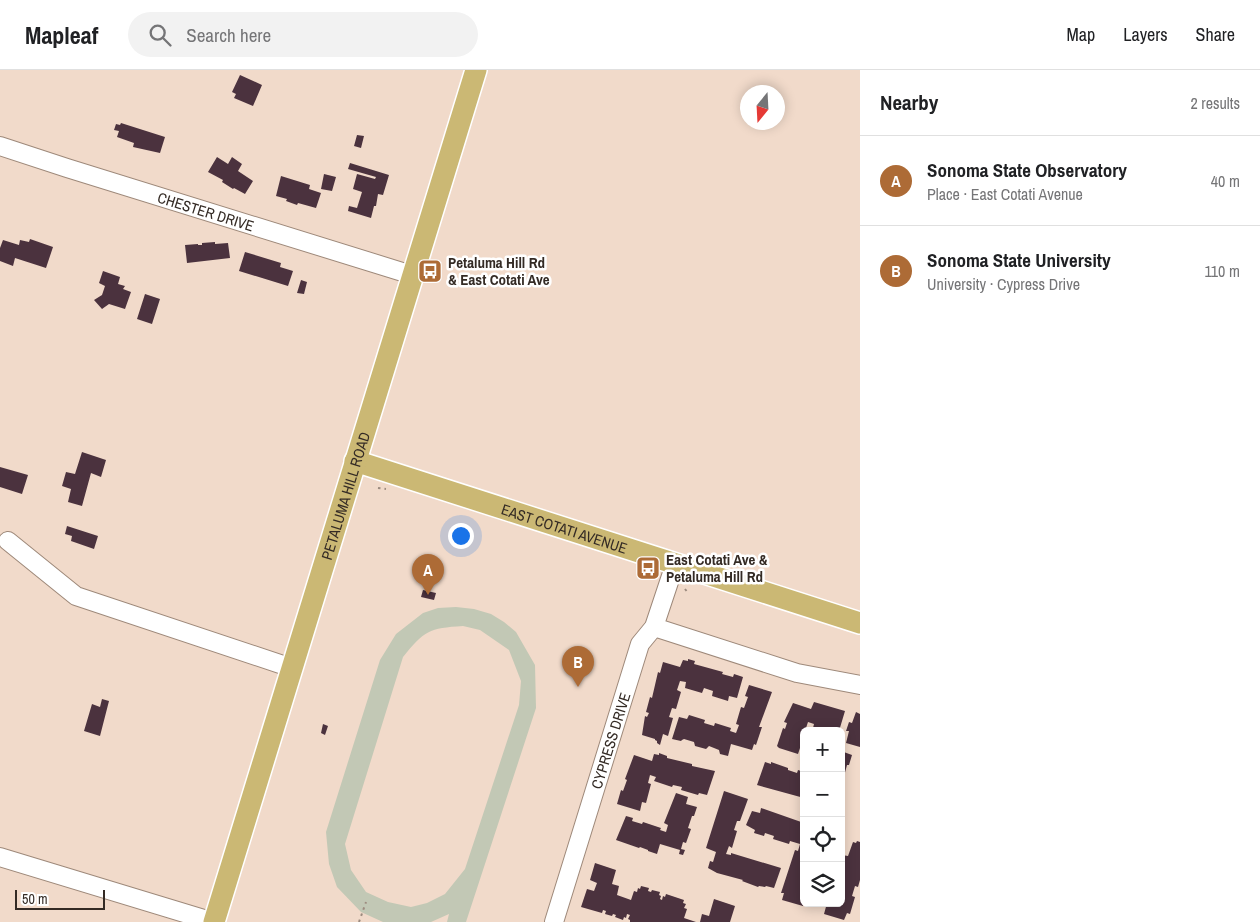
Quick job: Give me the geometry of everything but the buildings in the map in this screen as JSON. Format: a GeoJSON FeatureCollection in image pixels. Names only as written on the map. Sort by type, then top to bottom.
{"type":"FeatureCollection","features":[{"type":"Feature","properties":{"kind":"main road","name":"PETALUMA HILL ROAD"},"geometry":{"type":"LineString","coordinates":[[214,922],[476,70]]}},
{"type":"Feature","properties":{"kind":"main road","name":"EAST COTATI AVENUE"},"geometry":{"type":"LineString","coordinates":[[355,461],[860,623]]}},
{"type":"Feature","properties":{"kind":"street","name":"CHESTER DRIVE"},"geometry":{"type":"LineString","coordinates":[[0,146],[412,275]]}},
{"type":"Feature","properties":{"kind":"street"},"geometry":{"type":"LineString","coordinates":[[8,541],[76,596],[292,668]]}},
{"type":"Feature","properties":{"kind":"street","name":"CYPRESS DRIVE"},"geometry":{"type":"LineString","coordinates":[[554,922],[640,644],[654,627],[675,564]]}},
{"type":"Feature","properties":{"kind":"street"},"geometry":{"type":"LineString","coordinates":[[654,627],[797,673],[860,685]]}},
{"type":"Feature","properties":{"kind":"street"},"geometry":{"type":"LineString","coordinates":[[0,857],[214,922]]}},
{"type":"Feature","properties":{"kind":"path"},"geometry":{"type":"LineString","coordinates":[[685,589],[688,593]]}},
{"type":"Feature","properties":{"kind":"path"},"geometry":{"type":"LineString","coordinates":[[359,922],[366,902]]}},
{"type":"Feature","properties":{"kind":"green space"},"geometry":{"type":"Polygon","coordinates":[[[438,608],[474,609],[491,614],[516,632],[535,665],[536,708],[466,922],[447,922],[449,914],[431,922],[383,922],[361,912],[337,887],[329,864],[326,832],[380,660],[396,634],[423,613],[438,608]],[[463,626],[442,628],[428,632],[416,641],[403,657],[345,844],[351,870],[366,892],[388,902],[411,907],[427,903],[445,894],[465,869],[519,705],[521,681],[509,650],[480,630],[463,626]]]}},
{"type":"Feature","properties":{"kind":"place","name":"Petaluma Hill Rd & East Cotati Ave"},"geometry":{"type":"Point","coordinates":[430,271]}},
{"type":"Feature","properties":{"kind":"place","name":"East Cotati Ave & Petaluma Hill Rd"},"geometry":{"type":"Point","coordinates":[648,568]}},
{"type":"Feature","properties":{"kind":"place","name":"Sonoma State Observatory"},"geometry":{"type":"Point","coordinates":[428,595]}},
{"type":"Feature","properties":{"kind":"place","name":"Sonoma State University"},"geometry":{"type":"Point","coordinates":[578,687]}}]}
